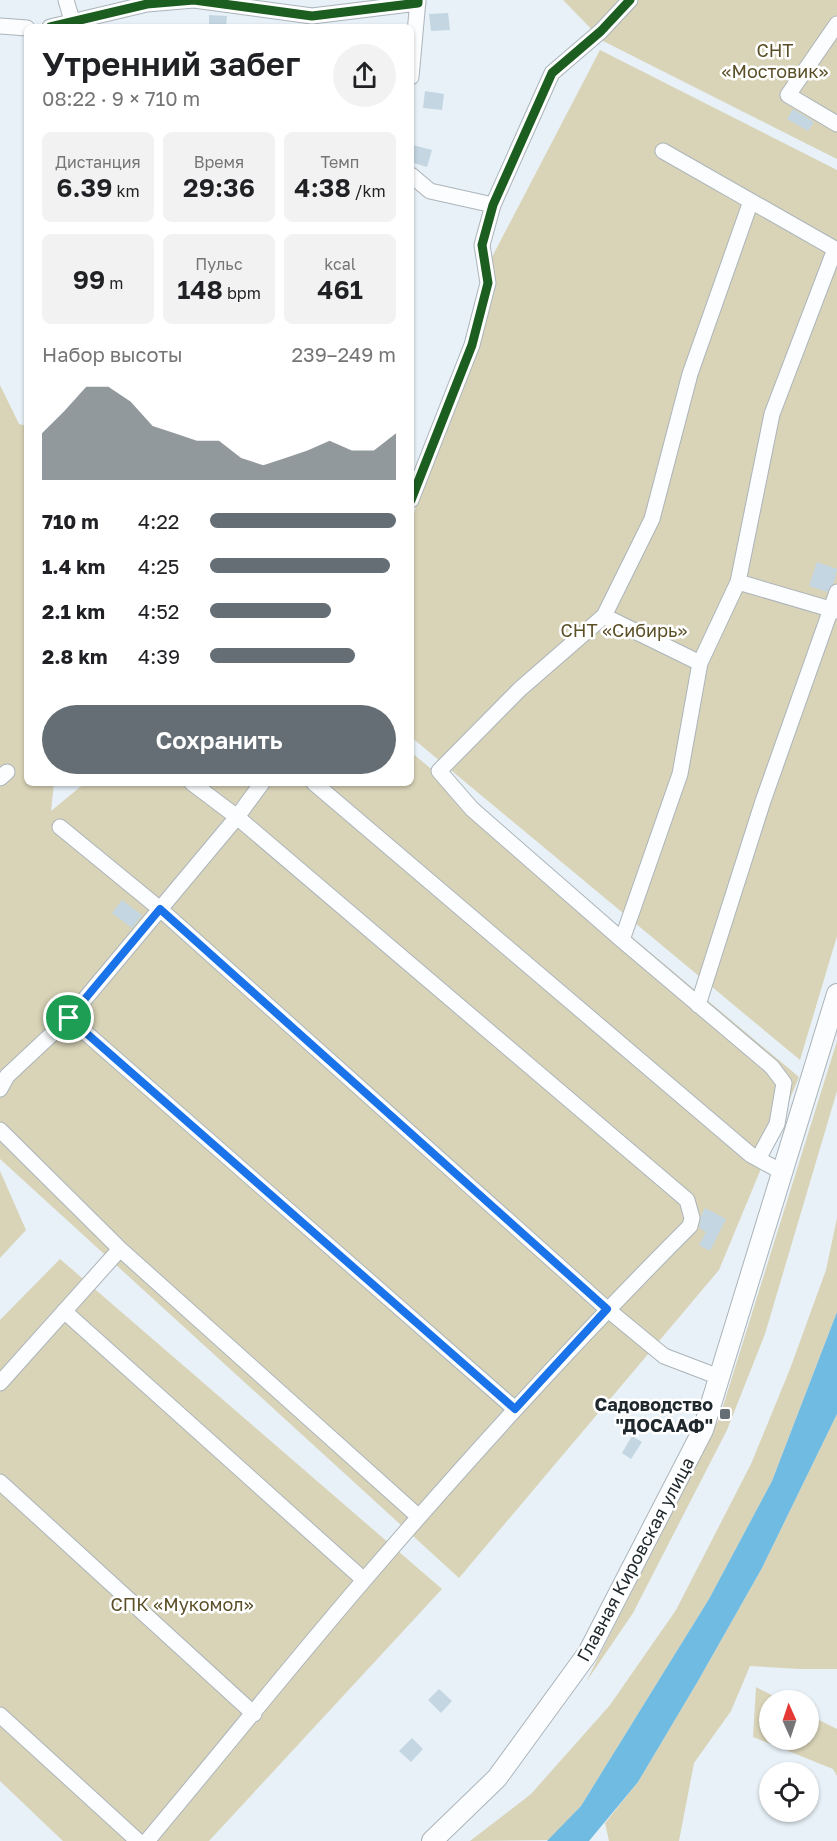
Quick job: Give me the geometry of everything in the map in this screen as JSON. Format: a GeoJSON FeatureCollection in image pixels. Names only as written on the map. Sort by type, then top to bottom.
{"type":"FeatureCollection","features":[{"type":"Feature","properties":{"kind":"main road","name":"Главная Кировская улица"},"geometry":{"type":"LineString","coordinates":[[432,1841],[497,1779],[588,1653],[703,1430],[837,994]]}},
{"type":"Feature","properties":{"kind":"street"},"geometry":{"type":"LineString","coordinates":[[66,0],[73,24],[147,4],[194,0],[312,21],[418,1],[414,44]]}},
{"type":"Feature","properties":{"kind":"street"},"geometry":{"type":"LineString","coordinates":[[414,492],[472,345],[488,283],[482,245],[493,205],[552,73],[601,31],[630,0]]}},
{"type":"Feature","properties":{"kind":"street"},"geometry":{"type":"LineString","coordinates":[[837,24],[788,95],[837,124]]}},
{"type":"Feature","properties":{"kind":"street"},"geometry":{"type":"LineString","coordinates":[[0,26],[24,28]]}},
{"type":"Feature","properties":{"kind":"street"},"geometry":{"type":"LineString","coordinates":[[622,940],[680,774],[700,663],[738,582],[772,414],[835,249],[663,152]]}},
{"type":"Feature","properties":{"kind":"street"},"geometry":{"type":"LineString","coordinates":[[414,177],[430,191],[493,205]]}},
{"type":"Feature","properties":{"kind":"street"},"geometry":{"type":"LineString","coordinates":[[751,201],[690,374],[652,519],[604,616],[520,689],[439,771],[472,808],[622,940],[772,1067],[784,1083],[777,1124],[759,1159]]}},
{"type":"Feature","properties":{"kind":"street"},"geometry":{"type":"LineString","coordinates":[[738,582],[834,610]]}},
{"type":"Feature","properties":{"kind":"street"},"geometry":{"type":"LineString","coordinates":[[698,1005],[763,801],[834,610],[837,592]]}},
{"type":"Feature","properties":{"kind":"street"},"geometry":{"type":"LineString","coordinates":[[604,616],[700,663]]}},
{"type":"Feature","properties":{"kind":"street"},"geometry":{"type":"LineString","coordinates":[[147,1841],[419,1517],[607,1309],[690,1226],[692,1218],[687,1200],[237,817],[196,786]]}},
{"type":"Feature","properties":{"kind":"street"},"geometry":{"type":"LineString","coordinates":[[0,1089],[7,1076],[69,1018],[237,817],[260,786]]}},
{"type":"Feature","properties":{"kind":"street"},"geometry":{"type":"LineString","coordinates":[[318,786],[750,1155],[782,1172]]}},
{"type":"Feature","properties":{"kind":"street"},"geometry":{"type":"LineString","coordinates":[[60,827],[160,909],[607,1309],[664,1356],[719,1377]]}},
{"type":"Feature","properties":{"kind":"street"},"geometry":{"type":"LineString","coordinates":[[69,1018],[515,1409]]}},
{"type":"Feature","properties":{"kind":"street"},"geometry":{"type":"LineString","coordinates":[[0,1130],[120,1249],[419,1517]]}},
{"type":"Feature","properties":{"kind":"street"},"geometry":{"type":"LineString","coordinates":[[0,1383],[120,1249]]}},
{"type":"Feature","properties":{"kind":"street"},"geometry":{"type":"LineString","coordinates":[[64,1311],[364,1580]]}},
{"type":"Feature","properties":{"kind":"street"},"geometry":{"type":"LineString","coordinates":[[0,1482],[254,1714]]}},
{"type":"Feature","properties":{"kind":"street"},"geometry":{"type":"LineString","coordinates":[[0,1715],[138,1841]]}},
{"type":"Feature","properties":{"kind":"green space","name":"СНТ «Мостовик»"},"geometry":{"type":"Polygon","coordinates":[[[563,0],[837,0],[837,159],[603,41],[563,0]]]}},
{"type":"Feature","properties":{"kind":"green space","name":"СНТ «Сибирь»"},"geometry":{"type":"Polygon","coordinates":[[[600,50],[837,170],[837,936],[800,1060],[414,739],[414,513],[491,259],[600,50]]]}},
{"type":"Feature","properties":{"kind":"green space"},"geometry":{"type":"Polygon","coordinates":[[[0,385],[19,424],[24,425],[24,786],[54,786],[51,811],[81,786],[414,786],[414,755],[799,1077],[719,1270],[459,1578],[0,1159],[0,385]]]}},
{"type":"Feature","properties":{"kind":"green space"},"geometry":{"type":"Polygon","coordinates":[[[837,1041],[837,1091],[765,1334],[727,1430],[633,1613],[586,1682],[719,1419],[837,1041]]]}},
{"type":"Feature","properties":{"kind":"green space"},"geometry":{"type":"Polygon","coordinates":[[[0,1171],[26,1230],[0,1258],[0,1171]]]}},
{"type":"Feature","properties":{"kind":"green space"},"geometry":{"type":"Polygon","coordinates":[[[837,1218],[837,1312],[772,1481],[709,1599],[581,1806],[549,1840],[470,1841],[531,1794],[610,1705],[676,1610],[751,1464],[790,1369],[826,1270],[837,1218]]]}},
{"type":"Feature","properties":{"kind":"green space","name":"СПК «Мукомол»"},"geometry":{"type":"Polygon","coordinates":[[[60,1259],[442,1589],[209,1841],[63,1841],[0,1781],[0,1320],[60,1259]]]}},
{"type":"Feature","properties":{"kind":"green space"},"geometry":{"type":"Polygon","coordinates":[[[837,1414],[837,1669],[750,1666],[731,1711],[694,1763],[679,1841],[609,1841],[605,1823],[638,1782],[698,1681],[762,1568],[837,1414]]]}},
{"type":"Feature","properties":{"kind":"green space"},"geometry":{"type":"Polygon","coordinates":[[[756,1687],[762,1690],[759,1690],[759,1739],[753,1737],[756,1687]]]}},
{"type":"Feature","properties":{"kind":"green space"},"geometry":{"type":"Polygon","coordinates":[[[819,1720],[837,1729],[837,1776],[833,1769],[786,1750],[819,1750],[819,1720]]]}},
{"type":"Feature","properties":{"kind":"water"},"geometry":{"type":"Polygon","coordinates":[[[837,1312],[837,1414],[762,1568],[638,1782],[589,1841],[547,1841],[581,1806],[709,1599],[772,1481],[837,1312]]]}},
{"type":"Feature","properties":{"kind":"building"},"geometry":{"type":"Polygon","coordinates":[[[448,13],[450,30],[431,31],[429,14],[448,13]]]}},
{"type":"Feature","properties":{"kind":"building"},"geometry":{"type":"Polygon","coordinates":[[[209,15],[227,16],[226,24],[209,24],[209,15]]]}},
{"type":"Feature","properties":{"kind":"building"},"geometry":{"type":"Polygon","coordinates":[[[425,91],[444,94],[442,110],[423,108],[425,91]]]}},
{"type":"Feature","properties":{"kind":"building"},"geometry":{"type":"Polygon","coordinates":[[[793,109],[814,122],[808,131],[787,119],[793,109]]]}},
{"type":"Feature","properties":{"kind":"building"},"geometry":{"type":"Polygon","coordinates":[[[414,145],[432,150],[427,167],[414,163],[414,145]]]}},
{"type":"Feature","properties":{"kind":"building"},"geometry":{"type":"Polygon","coordinates":[[[817,562],[837,569],[834,583],[827,592],[809,586],[817,562]]]}},
{"type":"Feature","properties":{"kind":"building"},"geometry":{"type":"Polygon","coordinates":[[[122,900],[142,915],[132,928],[112,913],[122,900]]]}},
{"type":"Feature","properties":{"kind":"building"},"geometry":{"type":"Polygon","coordinates":[[[705,1208],[726,1219],[710,1251],[699,1245],[706,1232],[699,1228],[705,1208]]]}},
{"type":"Feature","properties":{"kind":"building"},"geometry":{"type":"Polygon","coordinates":[[[632,1436],[642,1442],[631,1459],[622,1453],[632,1436]]]}},
{"type":"Feature","properties":{"kind":"building"},"geometry":{"type":"Polygon","coordinates":[[[439,1689],[452,1701],[441,1713],[428,1700],[439,1689]]]}},
{"type":"Feature","properties":{"kind":"building"},"geometry":{"type":"Polygon","coordinates":[[[412,1738],[423,1749],[411,1762],[399,1751],[412,1738]]]}},
{"type":"Feature","properties":{"kind":"cycle path"},"geometry":{"type":"LineString","coordinates":[[63,24],[147,4],[194,0],[312,16],[418,3],[418,0]]}},
{"type":"Feature","properties":{"kind":"cycle path"},"geometry":{"type":"LineString","coordinates":[[414,492],[472,345],[488,283],[482,245],[493,205],[552,73],[601,31],[630,0]]}},
{"type":"Feature","properties":{"kind":"place","name":"Садоводство \"ДОСААФ\""},"geometry":{"type":"Point","coordinates":[725,1414]}},
{"type":"Feature","properties":{"kind":"route"},"geometry":{"type":"LineString","coordinates":[[160,909],[607,1309],[515,1409],[69,1018],[160,909]]}}]}
